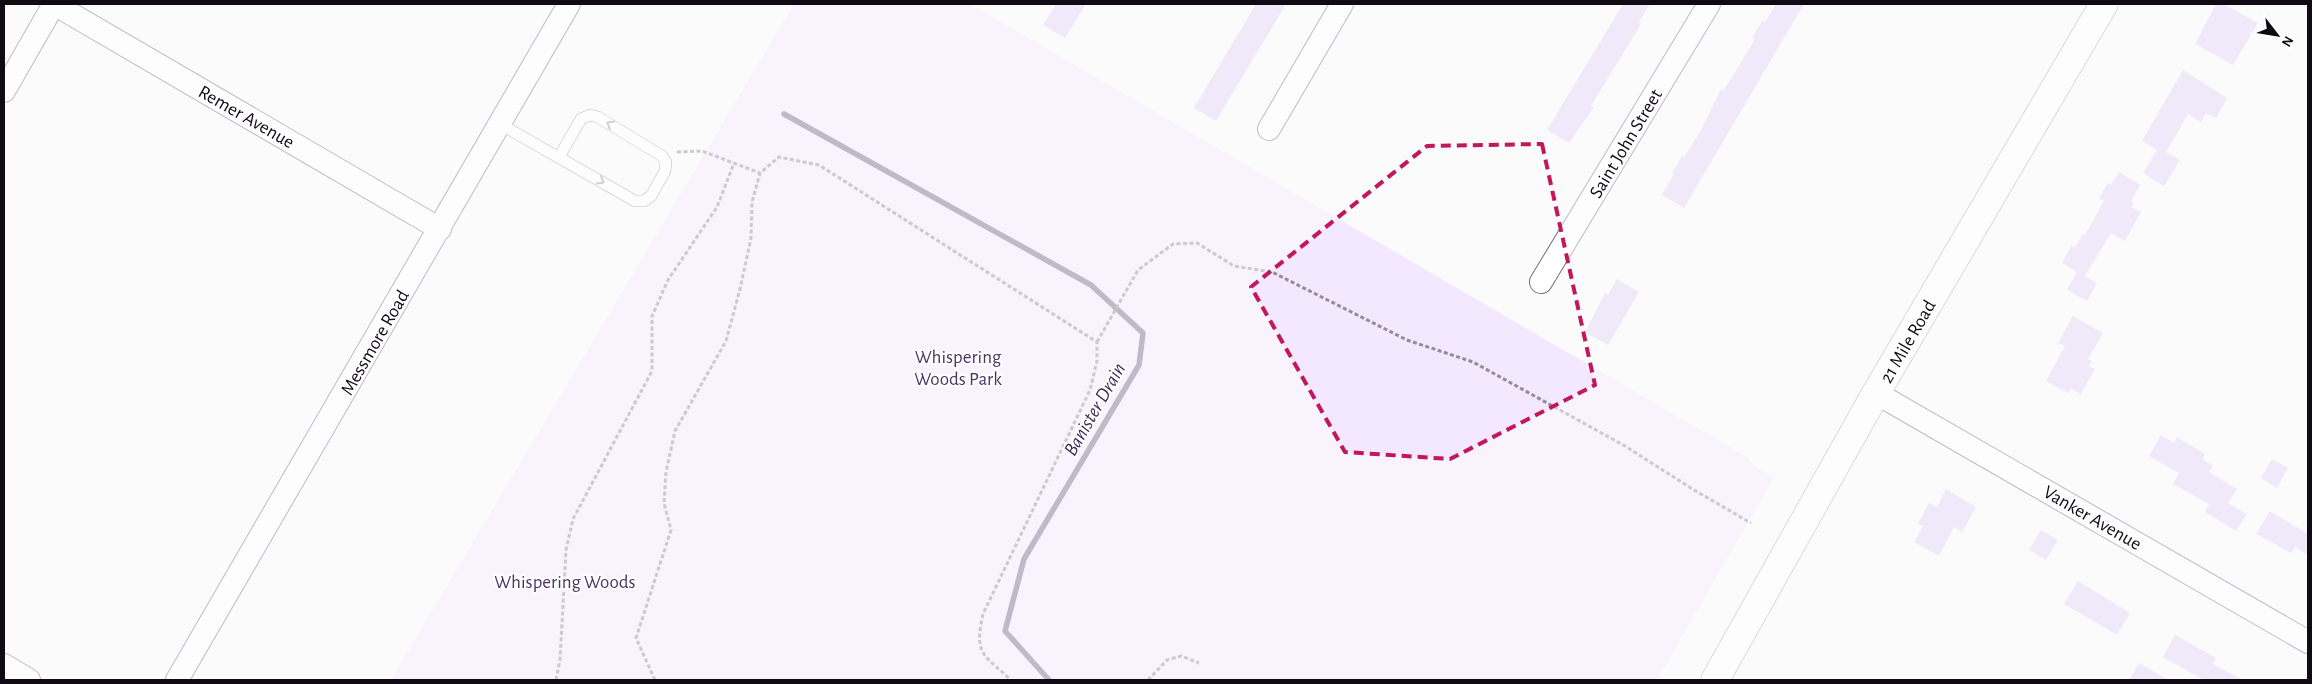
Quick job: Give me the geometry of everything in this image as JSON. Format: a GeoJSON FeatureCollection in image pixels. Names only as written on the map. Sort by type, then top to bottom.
{"type":"FeatureCollection","features":[{"type":"Feature","properties":{"kind":"street"},"geometry":{"type":"LineString","coordinates":[[4,91],[54,4]]}},
{"type":"Feature","properties":{"kind":"street","name":"Remer Avenue"},"geometry":{"type":"LineString","coordinates":[[54,4],[440,229]]}},
{"type":"Feature","properties":{"kind":"street","name":"Messmore Road"},"geometry":{"type":"LineString","coordinates":[[177,680],[569,4]]}},
{"type":"Feature","properties":{"kind":"street"},"geometry":{"type":"LineString","coordinates":[[1268,130],[1342,4]]}},
{"type":"Feature","properties":{"kind":"street","name":"Saint John Street"},"geometry":{"type":"LineString","coordinates":[[1541,282],[1709,4]]}},
{"type":"Feature","properties":{"kind":"street","name":"21 Mile Road"},"geometry":{"type":"LineString","coordinates":[[1715,680],[1876,393],[2104,4]]}},
{"type":"Feature","properties":{"kind":"street","name":"Vanker Avenue"},"geometry":{"type":"LineString","coordinates":[[1876,393],[2308,642]]}},
{"type":"Feature","properties":{"kind":"street"},"geometry":{"type":"LineString","coordinates":[[4,666],[29,680]]}},
{"type":"Feature","properties":{"kind":"lane"},"geometry":{"type":"LineString","coordinates":[[500,124],[635,201],[644,201],[651,196],[665,171],[666,162],[662,156],[590,114],[581,119],[559,157]]}},
{"type":"Feature","properties":{"kind":"path"},"geometry":{"type":"LineString","coordinates":[[662,156],[684,151],[702,150],[760,173]]}},
{"type":"Feature","properties":{"kind":"path"},"geometry":{"type":"LineString","coordinates":[[655,680],[636,638],[670,530],[664,503],[666,472],[675,431],[726,341],[751,238],[752,202],[760,173],[780,157],[820,165],[1098,342]]}},
{"type":"Feature","properties":{"kind":"path"},"geometry":{"type":"LineString","coordinates":[[556,680],[560,660],[566,550],[573,519],[652,371],[652,316],[668,280],[717,207],[734,163]]}},
{"type":"Feature","properties":{"kind":"path"},"geometry":{"type":"LineString","coordinates":[[1011,680],[982,652],[978,637],[983,614],[1090,390],[1097,361],[1098,342],[1138,270],[1173,244],[1197,243],[1234,266],[1272,272],[1407,340],[1473,362],[1625,446],[1694,490],[1751,523]]}},
{"type":"Feature","properties":{"kind":"path"},"geometry":{"type":"LineString","coordinates":[[1148,680],[1167,660],[1181,656],[1199,663]]}},
{"type":"Feature","properties":{"kind":"highlighted area"},"geometry":{"type":"Polygon","coordinates":[[[1542,144],[1595,385],[1450,459],[1345,452],[1251,287],[1427,146],[1542,144]]]}},
{"type":"Feature","properties":{"kind":"green space","name":"Whispering Woods Park"},"geometry":{"type":"Polygon","coordinates":[[[794,4],[970,4],[1747,457],[1754,466],[1774,477],[1657,680],[391,680],[794,4]]]}},
{"type":"Feature","properties":{"kind":"building"},"geometry":{"type":"Polygon","coordinates":[[[1056,4],[1086,4],[1065,38],[1043,25],[1056,4]]]}},
{"type":"Feature","properties":{"kind":"building"},"geometry":{"type":"Polygon","coordinates":[[[1256,4],[1286,4],[1216,121],[1194,108],[1256,4]]]}},
{"type":"Feature","properties":{"kind":"building"},"geometry":{"type":"Polygon","coordinates":[[[1623,4],[1650,4],[1639,22],[1641,24],[1591,106],[1594,107],[1569,143],[1547,130],[1623,4]]]}},
{"type":"Feature","properties":{"kind":"building"},"geometry":{"type":"Polygon","coordinates":[[[1776,4],[1804,4],[1684,208],[1662,195],[1682,156],[1684,158],[1702,128],[1721,89],[1723,91],[1733,76],[1755,39],[1752,38],[1762,21],[1765,22],[1776,4]]]}},
{"type":"Feature","properties":{"kind":"building"},"geometry":{"type":"Polygon","coordinates":[[[2216,4],[2224,4],[2258,23],[2233,65],[2195,44],[2216,4]]]}},
{"type":"Feature","properties":{"kind":"building"},"geometry":{"type":"Polygon","coordinates":[[[2183,70],[2227,98],[2216,118],[2206,113],[2201,122],[2188,114],[2166,152],[2180,160],[2164,186],[2143,173],[2157,150],[2142,141],[2183,70]]]}},
{"type":"Feature","properties":{"kind":"building"},"geometry":{"type":"Polygon","coordinates":[[[2119,172],[2140,185],[2131,202],[2134,203],[2131,207],[2141,212],[2125,241],[2111,233],[2085,276],[2097,283],[2087,301],[2067,290],[2077,272],[2062,263],[2071,246],[2075,247],[2083,234],[2085,235],[2104,201],[2099,198],[2108,183],[2111,185],[2119,172]]]}},
{"type":"Feature","properties":{"kind":"building"},"geometry":{"type":"Polygon","coordinates":[[[1617,279],[1639,292],[1608,345],[1585,332],[1605,293],[1608,295],[1617,279]]]}},
{"type":"Feature","properties":{"kind":"building"},"geometry":{"type":"Polygon","coordinates":[[[2073,316],[2103,333],[2088,359],[2092,361],[2089,366],[2095,369],[2081,394],[2071,389],[2068,393],[2046,381],[2065,346],[2058,343],[2073,316]]]}},
{"type":"Feature","properties":{"kind":"building"},"geometry":{"type":"Polygon","coordinates":[[[2161,435],[2174,443],[2177,437],[2205,454],[2202,459],[2213,466],[2209,472],[2237,489],[2228,503],[2247,514],[2236,531],[2205,512],[2209,504],[2173,484],[2179,473],[2149,456],[2161,435]]]}},
{"type":"Feature","properties":{"kind":"building"},"geometry":{"type":"Polygon","coordinates":[[[2272,459],[2288,468],[2277,488],[2261,478],[2272,459]]]}},
{"type":"Feature","properties":{"kind":"building"},"geometry":{"type":"Polygon","coordinates":[[[1946,489],[1976,507],[1962,532],[1954,527],[1939,556],[1914,542],[1923,526],[1918,524],[1929,503],[1937,507],[1946,489]]]}},
{"type":"Feature","properties":{"kind":"building"},"geometry":{"type":"Polygon","coordinates":[[[2270,511],[2308,534],[2308,555],[2295,547],[2291,553],[2256,534],[2270,511]]]}},
{"type":"Feature","properties":{"kind":"building"},"geometry":{"type":"Polygon","coordinates":[[[2041,530],[2058,540],[2046,560],[2029,550],[2041,530]]]}},
{"type":"Feature","properties":{"kind":"building"},"geometry":{"type":"Polygon","coordinates":[[[2078,581],[2130,613],[2117,635],[2064,604],[2078,581]]]}},
{"type":"Feature","properties":{"kind":"building"},"geometry":{"type":"Polygon","coordinates":[[[2175,635],[2216,658],[2213,664],[2243,680],[2204,680],[2163,657],[2175,635]]]}},
{"type":"Feature","properties":{"kind":"building"},"geometry":{"type":"Polygon","coordinates":[[[2139,663],[2168,680],[2129,680],[2139,663]]]}},
{"type":"Feature","properties":{"kind":"waterway","name":"Banister Drain"},"geometry":{"type":"LineString","coordinates":[[784,114],[1091,285],[1143,333],[1139,365],[1024,559],[1005,631],[1049,680]]}},
{"type":"Feature","properties":{"kind":"park label","name":"Whispering Woods"},"geometry":{"type":"Point","coordinates":[565,581]}}]}
